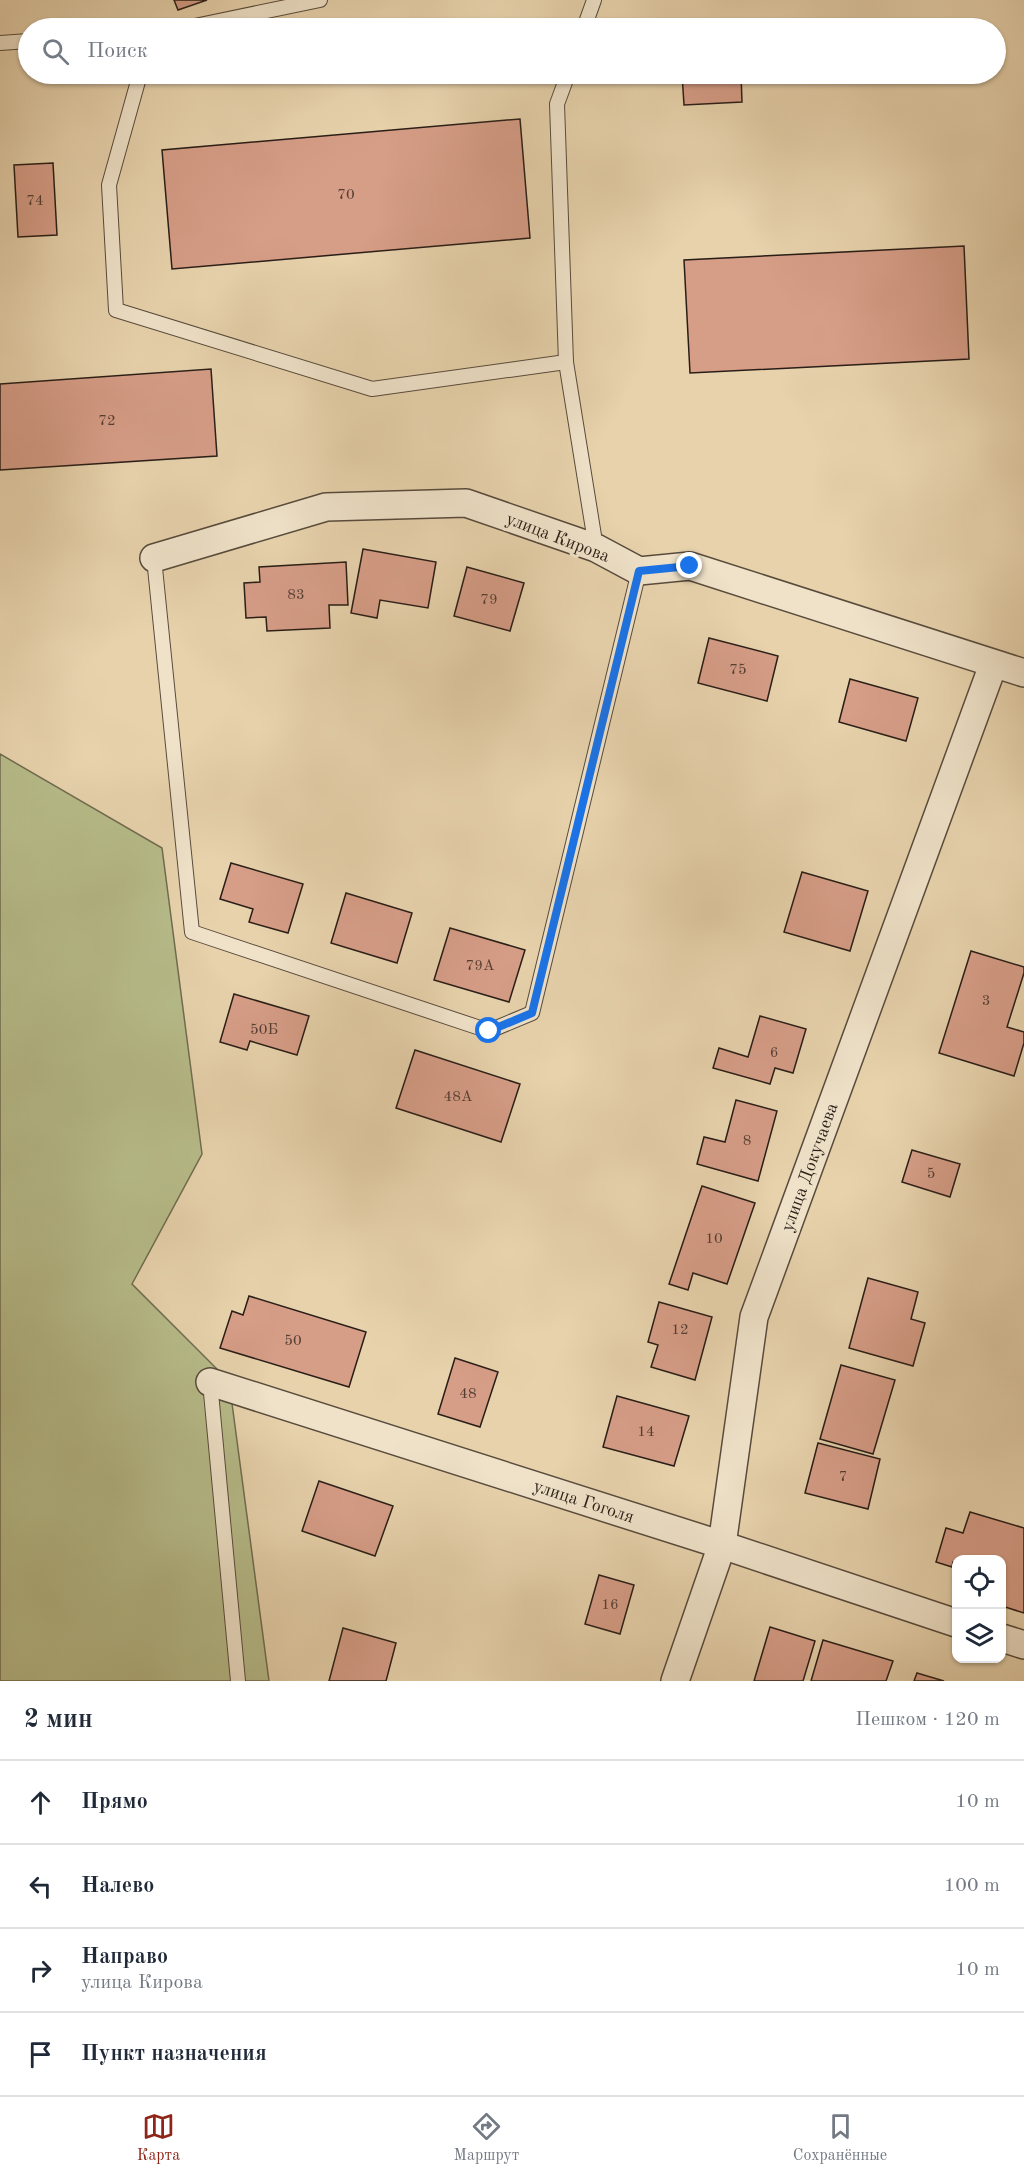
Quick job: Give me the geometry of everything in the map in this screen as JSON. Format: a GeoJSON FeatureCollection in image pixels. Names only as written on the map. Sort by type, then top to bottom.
{"type":"FeatureCollection","features":[{"type":"Feature","properties":{"kind":"street","name":"улица Кирова"},"geometry":{"type":"LineString","coordinates":[[154,558],[326,507],[466,503],[596,548],[639,571]]}},
{"type":"Feature","properties":{"kind":"street"},"geometry":{"type":"LineString","coordinates":[[639,571],[690,566],[1024,674]]}},
{"type":"Feature","properties":{"kind":"street","name":"улица Докучаева"},"geometry":{"type":"LineString","coordinates":[[675,1681],[722,1545],[754,1317],[993,665]]}},
{"type":"Feature","properties":{"kind":"street","name":"улица Гоголя"},"geometry":{"type":"LineString","coordinates":[[210,1382],[722,1545],[952,1621]]}},
{"type":"Feature","properties":{"kind":"street"},"geometry":{"type":"LineString","coordinates":[[1006,1639],[1024,1645]]}},
{"type":"Feature","properties":{"kind":"lane"},"geometry":{"type":"LineString","coordinates":[[233,18],[320,0]]}},
{"type":"Feature","properties":{"kind":"lane"},"geometry":{"type":"LineString","coordinates":[[588,18],[594,0]]}},
{"type":"Feature","properties":{"kind":"lane"},"geometry":{"type":"LineString","coordinates":[[0,43],[18,42]]}},
{"type":"Feature","properties":{"kind":"lane"},"geometry":{"type":"LineString","coordinates":[[137,84],[109,185],[116,310],[372,389],[566,362]]}},
{"type":"Feature","properties":{"kind":"lane"},"geometry":{"type":"LineString","coordinates":[[564,84],[557,104],[566,362],[596,548]]}},
{"type":"Feature","properties":{"kind":"lane"},"geometry":{"type":"LineString","coordinates":[[154,558],[192,932],[489,1031],[532,1013],[639,571]]}},
{"type":"Feature","properties":{"kind":"lane"},"geometry":{"type":"LineString","coordinates":[[210,1382],[238,1681]]}},
{"type":"Feature","properties":{"kind":"green space"},"geometry":{"type":"Polygon","coordinates":[[[0,754],[162,848],[202,1154],[132,1284],[229,1381],[269,1681],[0,1681],[0,754]]]}},
{"type":"Feature","properties":{"kind":"building"},"geometry":{"type":"Polygon","coordinates":[[[174,0],[207,0],[178,10],[174,0]]]}},
{"type":"Feature","properties":{"kind":"building"},"geometry":{"type":"Polygon","coordinates":[[[683,84],[741,84],[742,102],[684,105],[683,84]]]}},
{"type":"Feature","properties":{"kind":"building"},"geometry":{"type":"Polygon","coordinates":[[[520,119],[530,238],[172,269],[162,150],[520,119]]]}},
{"type":"Feature","properties":{"kind":"building"},"geometry":{"type":"Polygon","coordinates":[[[53,163],[57,235],[18,237],[14,165],[53,163]]]}},
{"type":"Feature","properties":{"kind":"building"},"geometry":{"type":"Polygon","coordinates":[[[964,246],[969,359],[690,373],[684,260],[964,246]]]}},
{"type":"Feature","properties":{"kind":"building"},"geometry":{"type":"Polygon","coordinates":[[[211,369],[217,456],[0,470],[0,384],[211,369]]]}},
{"type":"Feature","properties":{"kind":"building"},"geometry":{"type":"Polygon","coordinates":[[[363,549],[436,562],[428,608],[380,600],[377,618],[351,613],[363,549]]]}},
{"type":"Feature","properties":{"kind":"building"},"geometry":{"type":"Polygon","coordinates":[[[346,562],[348,605],[329,605],[330,628],[267,631],[266,617],[246,618],[244,583],[260,582],[259,567],[346,562]]]}},
{"type":"Feature","properties":{"kind":"building"},"geometry":{"type":"Polygon","coordinates":[[[467,567],[524,583],[510,631],[454,616],[467,567]]]}},
{"type":"Feature","properties":{"kind":"building"},"geometry":{"type":"Polygon","coordinates":[[[709,638],[778,656],[767,701],[698,683],[709,638]]]}},
{"type":"Feature","properties":{"kind":"building"},"geometry":{"type":"Polygon","coordinates":[[[850,679],[918,698],[906,741],[839,722],[850,679]]]}},
{"type":"Feature","properties":{"kind":"building"},"geometry":{"type":"Polygon","coordinates":[[[231,863],[303,884],[288,933],[249,922],[253,909],[220,899],[231,863]]]}},
{"type":"Feature","properties":{"kind":"building"},"geometry":{"type":"Polygon","coordinates":[[[802,872],[868,891],[850,951],[784,932],[802,872]]]}},
{"type":"Feature","properties":{"kind":"building"},"geometry":{"type":"Polygon","coordinates":[[[346,893],[412,913],[397,963],[331,943],[346,893]]]}},
{"type":"Feature","properties":{"kind":"building"},"geometry":{"type":"Polygon","coordinates":[[[450,928],[525,950],[509,1002],[434,980],[450,928]]]}},
{"type":"Feature","properties":{"kind":"building"},"geometry":{"type":"Polygon","coordinates":[[[971,951],[1024,967],[1007,1027],[1024,1032],[1024,1043],[1014,1076],[939,1053],[971,951]]]}},
{"type":"Feature","properties":{"kind":"building"},"geometry":{"type":"Polygon","coordinates":[[[234,994],[309,1016],[297,1055],[250,1041],[247,1050],[220,1042],[234,994]]]}},
{"type":"Feature","properties":{"kind":"building"},"geometry":{"type":"Polygon","coordinates":[[[760,1016],[806,1029],[793,1073],[775,1068],[770,1084],[713,1068],[719,1048],[748,1057],[760,1016]]]}},
{"type":"Feature","properties":{"kind":"building"},"geometry":{"type":"Polygon","coordinates":[[[415,1050],[520,1084],[501,1142],[396,1108],[415,1050]]]}},
{"type":"Feature","properties":{"kind":"building"},"geometry":{"type":"Polygon","coordinates":[[[736,1100],[777,1111],[758,1181],[697,1164],[704,1137],[725,1142],[736,1100]]]}},
{"type":"Feature","properties":{"kind":"building"},"geometry":{"type":"Polygon","coordinates":[[[912,1150],[960,1164],[950,1197],[902,1182],[912,1150]]]}},
{"type":"Feature","properties":{"kind":"building"},"geometry":{"type":"Polygon","coordinates":[[[702,1186],[755,1203],[727,1284],[693,1273],[688,1290],[669,1284],[702,1186]]]}},
{"type":"Feature","properties":{"kind":"building"},"geometry":{"type":"Polygon","coordinates":[[[868,1278],[918,1292],[911,1319],[925,1323],[913,1366],[849,1348],[868,1278]]]}},
{"type":"Feature","properties":{"kind":"building"},"geometry":{"type":"Polygon","coordinates":[[[249,1296],[366,1332],[349,1387],[220,1348],[232,1311],[243,1315],[249,1296]]]}},
{"type":"Feature","properties":{"kind":"building"},"geometry":{"type":"Polygon","coordinates":[[[659,1302],[712,1317],[695,1380],[651,1367],[658,1345],[648,1342],[659,1302]]]}},
{"type":"Feature","properties":{"kind":"building"},"geometry":{"type":"Polygon","coordinates":[[[455,1358],[498,1372],[480,1427],[438,1414],[455,1358]]]}},
{"type":"Feature","properties":{"kind":"building"},"geometry":{"type":"Polygon","coordinates":[[[841,1365],[895,1380],[873,1454],[820,1439],[841,1365]]]}},
{"type":"Feature","properties":{"kind":"building"},"geometry":{"type":"Polygon","coordinates":[[[617,1396],[689,1416],[674,1466],[603,1447],[617,1396]]]}},
{"type":"Feature","properties":{"kind":"building"},"geometry":{"type":"Polygon","coordinates":[[[818,1443],[880,1459],[868,1509],[805,1493],[818,1443]]]}},
{"type":"Feature","properties":{"kind":"building"},"geometry":{"type":"Polygon","coordinates":[[[319,1481],[393,1506],[375,1556],[302,1531],[319,1481]]]}},
{"type":"Feature","properties":{"kind":"building"},"geometry":{"type":"Polygon","coordinates":[[[970,1512],[1024,1528],[1024,1613],[1006,1607],[1006,1555],[952,1555],[952,1567],[936,1562],[946,1528],[963,1533],[970,1512]]]}},
{"type":"Feature","properties":{"kind":"building"},"geometry":{"type":"Polygon","coordinates":[[[599,1575],[634,1585],[620,1634],[585,1624],[599,1575]]]}},
{"type":"Feature","properties":{"kind":"building"},"geometry":{"type":"Polygon","coordinates":[[[770,1627],[815,1641],[803,1681],[754,1681],[770,1627]]]}},
{"type":"Feature","properties":{"kind":"building"},"geometry":{"type":"Polygon","coordinates":[[[343,1628],[396,1643],[386,1681],[329,1681],[343,1628]]]}},
{"type":"Feature","properties":{"kind":"building"},"geometry":{"type":"Polygon","coordinates":[[[823,1640],[893,1661],[886,1681],[811,1681],[823,1640]]]}},
{"type":"Feature","properties":{"kind":"building"},"geometry":{"type":"Polygon","coordinates":[[[917,1673],[944,1681],[914,1681],[917,1673]]]}},
{"type":"Feature","properties":{"kind":"route"},"geometry":{"type":"LineString","coordinates":[[489,1031],[532,1013],[639,571],[690,566]]}}]}
